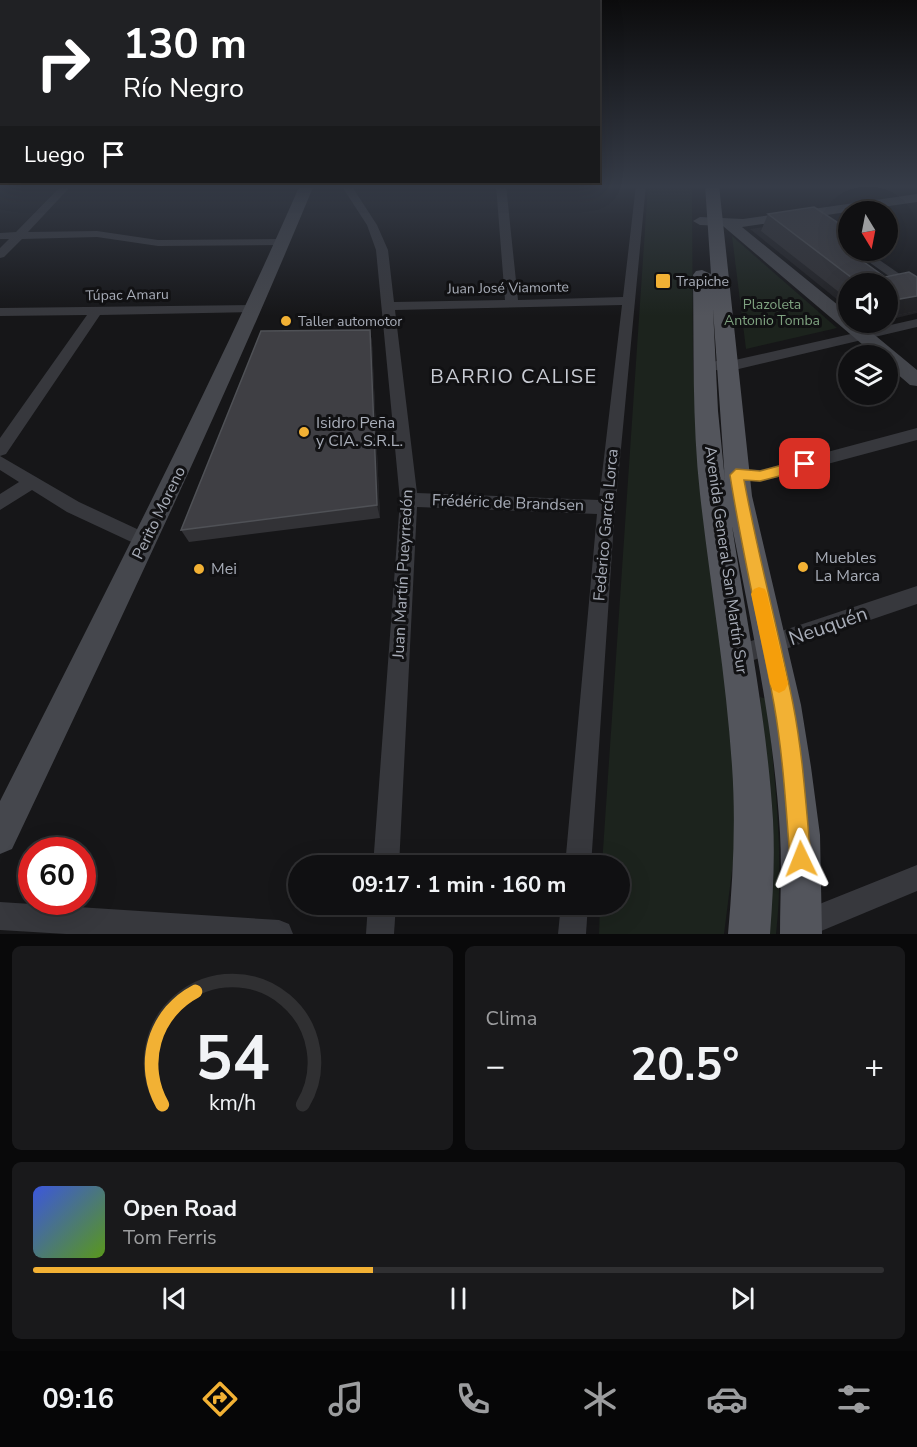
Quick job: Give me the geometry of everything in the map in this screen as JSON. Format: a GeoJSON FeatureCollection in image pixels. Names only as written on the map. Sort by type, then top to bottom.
{"type":"FeatureCollection","features":[{"type":"Feature","properties":{"kind":"main road","name":"Perito Moreno"},"geometry":{"type":"LineString","coordinates":[[0,837],[146,541],[254,309],[287,229]]}},
{"type":"Feature","properties":{"kind":"main road","name":"Avenida General San Martín Sur"},"geometry":{"type":"LineString","coordinates":[[714,229],[716,366],[739,655],[754,804],[753,902],[749,934]]}},
{"type":"Feature","properties":{"kind":"main road"},"geometry":{"type":"LineString","coordinates":[[721,229],[864,336],[917,380]]}},
{"type":"Feature","properties":{"kind":"main road","name":"Avenida General San Martín Sur"},"geometry":{"type":"LineString","coordinates":[[724,473],[739,496],[784,705],[800,835],[802,929]]}},
{"type":"Feature","properties":{"kind":"street"},"geometry":{"type":"LineString","coordinates":[[0,255],[24,229]]}},
{"type":"Feature","properties":{"kind":"street","name":"Juan Martín Pueyrredón"},"geometry":{"type":"LineString","coordinates":[[374,229],[382,250],[390,306],[409,500],[387,855]]}},
{"type":"Feature","properties":{"kind":"street"},"geometry":{"type":"LineString","coordinates":[[505,229],[512,303]]}},
{"type":"Feature","properties":{"kind":"street","name":"Federico García Lorca"},"geometry":{"type":"LineString","coordinates":[[579,855],[606,507],[636,229]]}},
{"type":"Feature","properties":{"kind":"street"},"geometry":{"type":"LineString","coordinates":[[0,236],[97,234],[158,243],[281,243]]}},
{"type":"Feature","properties":{"kind":"street"},"geometry":{"type":"LineString","coordinates":[[872,261],[917,292]]}},
{"type":"Feature","properties":{"kind":"street"},"geometry":{"type":"LineString","coordinates":[[902,282],[917,278]]}},
{"type":"Feature","properties":{"kind":"street","name":"Juan José Viamonte"},"geometry":{"type":"LineString","coordinates":[[390,306],[628,301]]}},
{"type":"Feature","properties":{"kind":"street","name":"Túpac Amaru"},"geometry":{"type":"LineString","coordinates":[[0,312],[254,309]]}},
{"type":"Feature","properties":{"kind":"street"},"geometry":{"type":"LineString","coordinates":[[0,450],[96,311]]}},
{"type":"Feature","properties":{"kind":"street"},"geometry":{"type":"LineString","coordinates":[[716,366],[917,323]]}},
{"type":"Feature","properties":{"kind":"street"},"geometry":{"type":"LineString","coordinates":[[724,473],[760,476],[917,434]]}},
{"type":"Feature","properties":{"kind":"street"},"geometry":{"type":"LineString","coordinates":[[0,462],[30,483],[146,541]]}},
{"type":"Feature","properties":{"kind":"street"},"geometry":{"type":"LineString","coordinates":[[0,503],[30,483]]}},
{"type":"Feature","properties":{"kind":"street","name":"Frédéric de Brandsen"},"geometry":{"type":"LineString","coordinates":[[409,500],[606,507]]}},
{"type":"Feature","properties":{"kind":"street","name":"Neuquén"},"geometry":{"type":"LineString","coordinates":[[739,655],[917,595]]}},
{"type":"Feature","properties":{"kind":"street"},"geometry":{"type":"LineString","coordinates":[[802,929],[915,881]]}},
{"type":"Feature","properties":{"kind":"street"},"geometry":{"type":"LineString","coordinates":[[380,934],[381,915]]}},
{"type":"Feature","properties":{"kind":"street"},"geometry":{"type":"LineString","coordinates":[[572,934],[574,915]]}},
{"type":"Feature","properties":{"kind":"street"},"geometry":{"type":"LineString","coordinates":[[0,916],[279,934]]}},
{"type":"Feature","properties":{"kind":"shaded area"},"geometry":{"type":"Polygon","coordinates":[[[750,229],[816,229],[838,244],[838,261],[862,261],[879,273],[838,273],[838,300],[750,229]]]}},
{"type":"Feature","properties":{"kind":"shaded area"},"geometry":{"type":"Polygon","coordinates":[[[898,287],[917,300],[917,313],[898,318],[898,287]]]}},
{"type":"Feature","properties":{"kind":"green space"},"geometry":{"type":"Polygon","coordinates":[[[645,229],[692,229],[693,360],[698,468],[733,707],[735,847],[724,934],[599,934],[600,915],[630,915],[630,855],[603,855],[645,229]]]}},
{"type":"Feature","properties":{"kind":"green space","name":"Plazoleta Antonio Tomba"},"geometry":{"type":"Polygon","coordinates":[[[732,236],[837,328],[746,349],[732,236]]]}},
{"type":"Feature","properties":{"kind":"green space"},"geometry":{"type":"Polygon","coordinates":[[[760,697],[767,699],[778,816],[779,875],[776,934],[767,934],[766,773],[760,697]]]}},
{"type":"Feature","properties":{"kind":"building"},"geometry":{"type":"Polygon","coordinates":[[[787,229],[838,229],[838,261],[862,261],[879,273],[846,273],[787,229]]]}},
{"type":"Feature","properties":{"kind":"building"},"geometry":{"type":"Polygon","coordinates":[[[909,272],[917,277],[917,296],[898,299],[898,274],[909,272]]]}},
{"type":"Feature","properties":{"kind":"building","name":"Isidro Peña y CIA. S.R.L."},"geometry":{"type":"Polygon","coordinates":[[[370,330],[377,505],[181,530],[261,331],[370,330]]]}},
{"type":"Feature","properties":{"kind":"slow traffic"},"geometry":{"type":"LineString","coordinates":[[759,594],[779,684]]}},
{"type":"Feature","properties":{"kind":"place","name":"Trapiche"},"geometry":{"type":"Point","coordinates":[663,281]}},
{"type":"Feature","properties":{"kind":"place","name":"Taller automotor"},"geometry":{"type":"Point","coordinates":[286,321]}},
{"type":"Feature","properties":{"kind":"place","name":"Isidro Peña y CIA. S.R.L."},"geometry":{"type":"Point","coordinates":[304,432]}},
{"type":"Feature","properties":{"kind":"place","name":"Muebles La Marca"},"geometry":{"type":"Point","coordinates":[803,567]}},
{"type":"Feature","properties":{"kind":"place","name":"Mei"},"geometry":{"type":"Point","coordinates":[199,569]}},
{"type":"Feature","properties":{"kind":"district","name":"BARRIO CALISE"},"geometry":{"type":"Point","coordinates":[514,376]}},
{"type":"Feature","properties":{"kind":"route"},"geometry":{"type":"LineString","coordinates":[[801,859],[793,767],[784,705],[736,475],[760,476],[805,464]]}}]}
